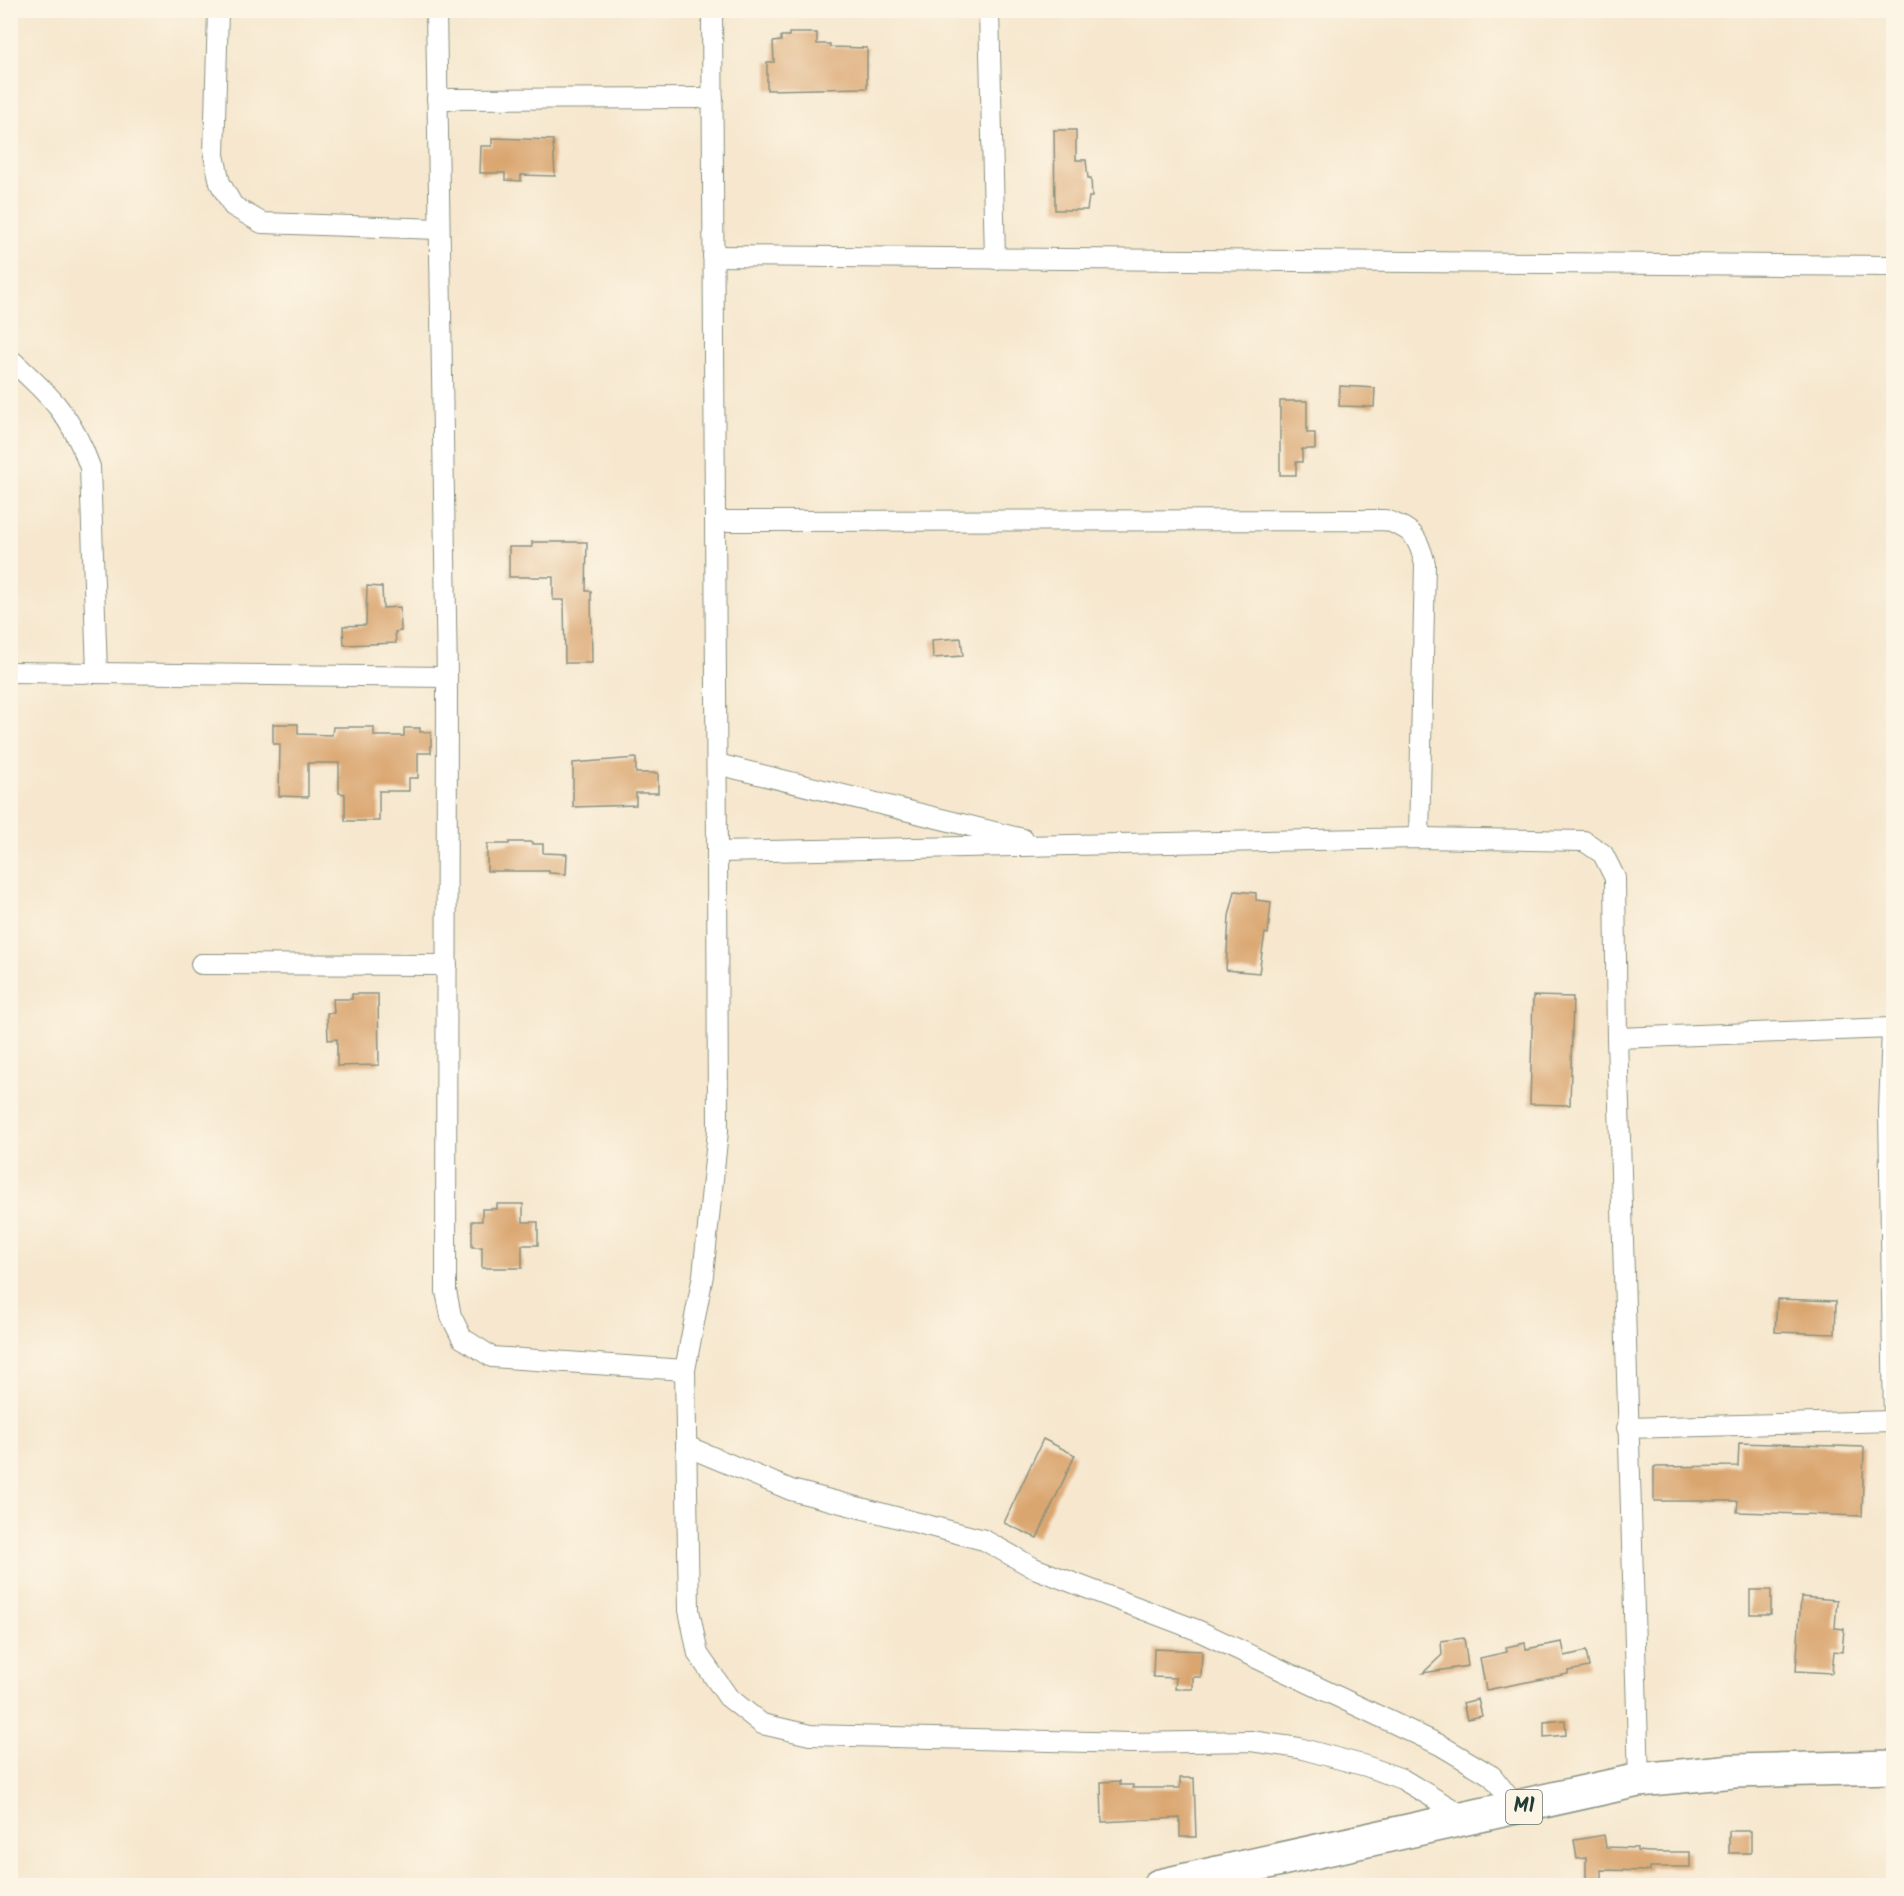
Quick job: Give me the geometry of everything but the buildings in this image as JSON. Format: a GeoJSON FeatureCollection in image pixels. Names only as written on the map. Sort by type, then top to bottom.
{"type":"FeatureCollection","features":[{"type":"Feature","properties":{"kind":"highway","name":"M1"},"geometry":{"type":"LineString","coordinates":[[1159,1886],[1639,1780],[1734,1771],[1893,1767]]}},
{"type":"Feature","properties":{"kind":"street"},"geometry":{"type":"LineString","coordinates":[[218,10],[214,155],[220,183],[234,206],[262,223],[439,229]]}},
{"type":"Feature","properties":{"kind":"street"},"geometry":{"type":"LineString","coordinates":[[436,10],[447,677],[446,1291],[451,1316],[462,1338],[492,1357],[507,1360],[686,1370]]}},
{"type":"Feature","properties":{"kind":"street"},"geometry":{"type":"LineString","coordinates":[[712,10],[718,1131],[704,1275],[686,1370],[689,1611],[698,1654],[728,1697],[762,1724],[810,1735],[1131,1743],[1251,1741],[1299,1748],[1366,1766],[1402,1779],[1468,1819]]}},
{"type":"Feature","properties":{"kind":"street"},"geometry":{"type":"LineString","coordinates":[[989,10],[995,259]]}},
{"type":"Feature","properties":{"kind":"street"},"geometry":{"type":"LineString","coordinates":[[437,99],[712,98]]}},
{"type":"Feature","properties":{"kind":"street"},"geometry":{"type":"LineString","coordinates":[[714,256],[1892,270]]}},
{"type":"Feature","properties":{"kind":"street"},"geometry":{"type":"LineString","coordinates":[[10,358],[54,399],[79,435],[90,468],[97,673]]}},
{"type":"Feature","properties":{"kind":"street"},"geometry":{"type":"LineString","coordinates":[[716,521],[1385,520],[1404,526],[1419,541],[1425,564],[1419,838]]}},
{"type":"Feature","properties":{"kind":"street"},"geometry":{"type":"LineString","coordinates":[[10,672],[447,677]]}},
{"type":"Feature","properties":{"kind":"street"},"geometry":{"type":"LineString","coordinates":[[717,764],[1050,846]]}},
{"type":"Feature","properties":{"kind":"street"},"geometry":{"type":"LineString","coordinates":[[717,852],[1419,838],[1584,841],[1603,854],[1616,878],[1617,1038],[1639,1780]]}},
{"type":"Feature","properties":{"kind":"street"},"geometry":{"type":"LineString","coordinates":[[201,964],[447,964]]}},
{"type":"Feature","properties":{"kind":"street"},"geometry":{"type":"LineString","coordinates":[[1617,1038],[1892,1028],[1893,1421],[1627,1428]]}},
{"type":"Feature","properties":{"kind":"street"},"geometry":{"type":"LineString","coordinates":[[686,1446],[791,1490],[984,1540],[1034,1568],[1197,1630],[1440,1745],[1492,1776],[1517,1808]]}}]}
